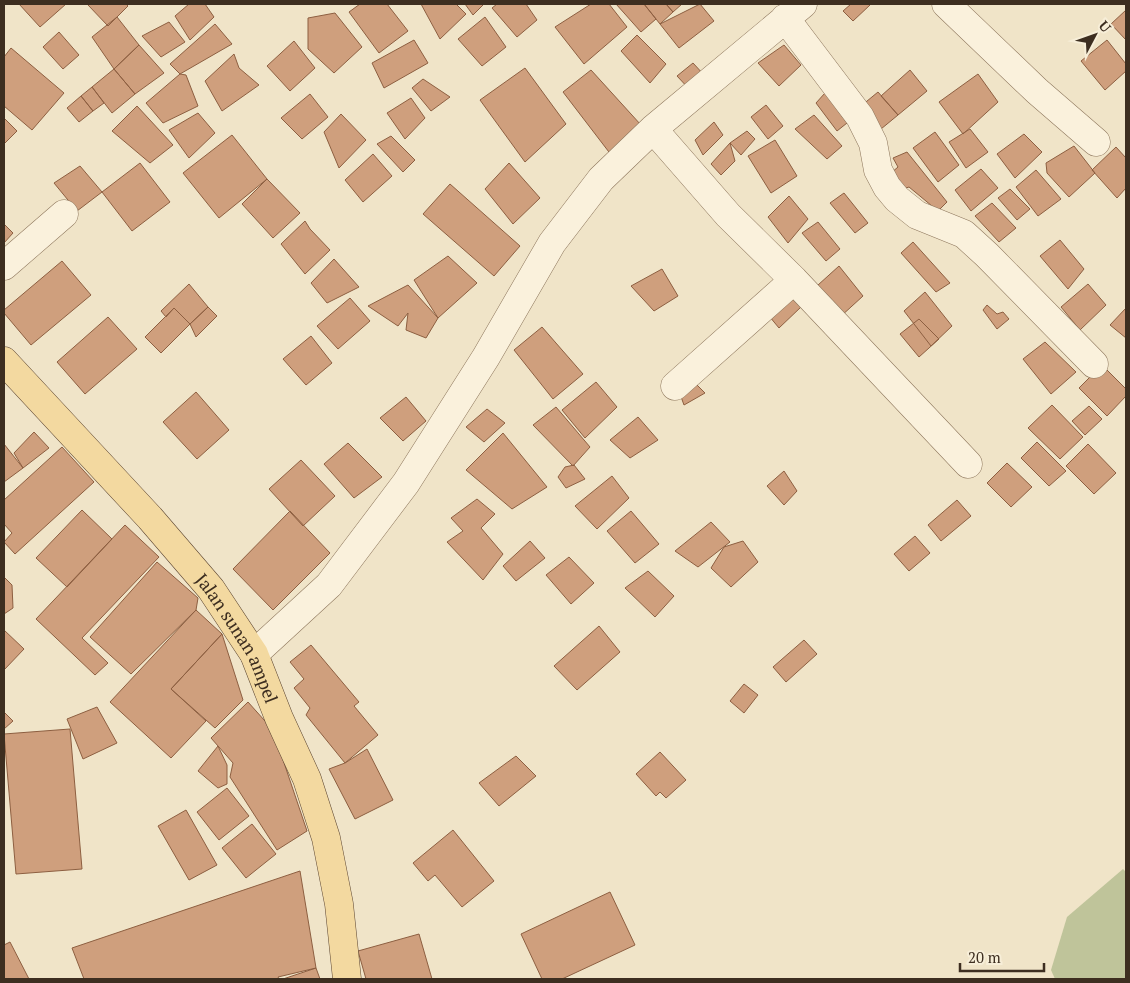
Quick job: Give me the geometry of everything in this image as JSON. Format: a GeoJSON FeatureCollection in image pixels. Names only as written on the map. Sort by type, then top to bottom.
{"type":"FeatureCollection","features":[{"type":"Feature","properties":{"kind":"main road","name":"Jalan sunan ampel"},"geometry":{"type":"LineString","coordinates":[[4,361],[150,518],[211,590],[254,654],[279,718],[307,779],[326,838],[339,904],[347,979]]}},
{"type":"Feature","properties":{"kind":"street"},"geometry":{"type":"LineString","coordinates":[[946,4],[1037,91],[1096,142]]}},
{"type":"Feature","properties":{"kind":"street"},"geometry":{"type":"LineString","coordinates":[[254,654],[329,585],[406,483],[486,357],[552,243],[600,179],[653,129],[794,11],[860,117],[873,143],[878,170],[887,187],[897,199],[917,215],[964,234],[1094,364]]}},
{"type":"Feature","properties":{"kind":"street"},"geometry":{"type":"LineString","coordinates":[[653,129],[728,215],[794,280],[968,464]]}},
{"type":"Feature","properties":{"kind":"street"},"geometry":{"type":"LineString","coordinates":[[4,266],[64,214]]}},
{"type":"Feature","properties":{"kind":"street"},"geometry":{"type":"LineString","coordinates":[[675,386],[794,280]]}},
{"type":"Feature","properties":{"kind":"green space"},"geometry":{"type":"Polygon","coordinates":[[[1123,869],[1126,872],[1126,979],[1055,979],[1051,970],[1067,917],[1123,869]]]}},
{"type":"Feature","properties":{"kind":"building"},"geometry":{"type":"Polygon","coordinates":[[[19,4],[66,4],[40,27],[19,4]]]}},
{"type":"Feature","properties":{"kind":"building"},"geometry":{"type":"Polygon","coordinates":[[[126,4],[128,6],[108,26],[88,5],[126,4]]]}},
{"type":"Feature","properties":{"kind":"building"},"geometry":{"type":"Polygon","coordinates":[[[189,4],[205,4],[214,17],[190,40],[175,16],[189,4]]]}},
{"type":"Feature","properties":{"kind":"building"},"geometry":{"type":"Polygon","coordinates":[[[360,4],[387,4],[408,31],[379,53],[349,12],[360,4]]]}},
{"type":"Feature","properties":{"kind":"building"},"geometry":{"type":"Polygon","coordinates":[[[421,4],[456,4],[466,14],[440,39],[421,4]]]}},
{"type":"Feature","properties":{"kind":"building"},"geometry":{"type":"Polygon","coordinates":[[[465,4],[484,4],[473,15],[465,4]]]}},
{"type":"Feature","properties":{"kind":"building"},"geometry":{"type":"Polygon","coordinates":[[[497,4],[526,4],[537,20],[517,37],[492,8],[497,4]]]}},
{"type":"Feature","properties":{"kind":"building"},"geometry":{"type":"Polygon","coordinates":[[[591,4],[609,4],[627,27],[584,64],[555,27],[591,4]]]}},
{"type":"Feature","properties":{"kind":"building"},"geometry":{"type":"Polygon","coordinates":[[[616,4],[644,4],[656,19],[641,32],[616,4]]]}},
{"type":"Feature","properties":{"kind":"building"},"geometry":{"type":"Polygon","coordinates":[[[644,4],[666,4],[673,12],[660,24],[644,4]]]}},
{"type":"Feature","properties":{"kind":"building"},"geometry":{"type":"Polygon","coordinates":[[[666,4],[682,4],[673,12],[666,4]]]}},
{"type":"Feature","properties":{"kind":"building"},"geometry":{"type":"Polygon","coordinates":[[[700,4],[714,21],[679,48],[660,24],[700,4]]]}},
{"type":"Feature","properties":{"kind":"building"},"geometry":{"type":"Polygon","coordinates":[[[851,4],[870,5],[853,21],[843,11],[851,4]]]}},
{"type":"Feature","properties":{"kind":"building"},"geometry":{"type":"Polygon","coordinates":[[[1126,10],[1126,40],[1111,24],[1126,10]]]}},
{"type":"Feature","properties":{"kind":"building"},"geometry":{"type":"Polygon","coordinates":[[[335,13],[362,47],[334,73],[308,49],[308,18],[335,13]]]}},
{"type":"Feature","properties":{"kind":"building"},"geometry":{"type":"Polygon","coordinates":[[[117,17],[139,45],[114,69],[92,37],[117,17]]]}},
{"type":"Feature","properties":{"kind":"building"},"geometry":{"type":"Polygon","coordinates":[[[485,17],[506,47],[482,66],[458,39],[485,17]]]}},
{"type":"Feature","properties":{"kind":"building"},"geometry":{"type":"Polygon","coordinates":[[[169,22],[185,42],[161,57],[142,36],[169,22]]]}},
{"type":"Feature","properties":{"kind":"building"},"geometry":{"type":"Polygon","coordinates":[[[215,24],[232,44],[180,74],[170,64],[215,24]]]}},
{"type":"Feature","properties":{"kind":"building"},"geometry":{"type":"Polygon","coordinates":[[[59,32],[79,55],[63,69],[43,47],[59,32]]]}},
{"type":"Feature","properties":{"kind":"building"},"geometry":{"type":"Polygon","coordinates":[[[637,35],[666,64],[650,83],[621,51],[637,35]]]}},
{"type":"Feature","properties":{"kind":"building"},"geometry":{"type":"Polygon","coordinates":[[[414,40],[428,63],[384,88],[372,63],[414,40]]]}},
{"type":"Feature","properties":{"kind":"building"},"geometry":{"type":"Polygon","coordinates":[[[1107,40],[1126,64],[1126,71],[1105,90],[1081,61],[1107,40]]]}},
{"type":"Feature","properties":{"kind":"building"},"geometry":{"type":"Polygon","coordinates":[[[294,41],[315,68],[290,91],[267,66],[294,41]]]}},
{"type":"Feature","properties":{"kind":"building"},"geometry":{"type":"Polygon","coordinates":[[[139,45],[164,73],[135,94],[114,69],[139,45]]]}},
{"type":"Feature","properties":{"kind":"building"},"geometry":{"type":"Polygon","coordinates":[[[784,45],[801,65],[779,86],[758,63],[784,45]]]}},
{"type":"Feature","properties":{"kind":"building"},"geometry":{"type":"Polygon","coordinates":[[[11,48],[64,93],[32,130],[4,106],[4,57],[11,48]]]}},
{"type":"Feature","properties":{"kind":"building"},"geometry":{"type":"Polygon","coordinates":[[[234,54],[239,68],[259,85],[222,111],[205,81],[234,54]]]}},
{"type":"Feature","properties":{"kind":"building"},"geometry":{"type":"Polygon","coordinates":[[[693,63],[705,76],[691,91],[677,76],[693,63]]]}},
{"type":"Feature","properties":{"kind":"building"},"geometry":{"type":"Polygon","coordinates":[[[525,68],[566,124],[525,162],[480,100],[525,68]]]}},
{"type":"Feature","properties":{"kind":"building"},"geometry":{"type":"Polygon","coordinates":[[[114,69],[135,94],[112,113],[92,87],[114,69]]]}},
{"type":"Feature","properties":{"kind":"building"},"geometry":{"type":"Polygon","coordinates":[[[591,70],[641,125],[612,156],[563,92],[591,70]]]}},
{"type":"Feature","properties":{"kind":"building"},"geometry":{"type":"Polygon","coordinates":[[[910,70],[927,91],[898,115],[881,96],[910,70]]]}},
{"type":"Feature","properties":{"kind":"building"},"geometry":{"type":"Polygon","coordinates":[[[180,74],[186,75],[198,106],[163,123],[146,103],[180,74]]]}},
{"type":"Feature","properties":{"kind":"building"},"geometry":{"type":"Polygon","coordinates":[[[978,74],[998,102],[963,134],[939,102],[978,74]]]}},
{"type":"Feature","properties":{"kind":"building"},"geometry":{"type":"Polygon","coordinates":[[[423,79],[450,97],[431,111],[412,88],[423,79]]]}},
{"type":"Feature","properties":{"kind":"building"},"geometry":{"type":"Polygon","coordinates":[[[92,87],[104,103],[93,111],[81,96],[92,87]]]}},
{"type":"Feature","properties":{"kind":"building"},"geometry":{"type":"Polygon","coordinates":[[[878,92],[898,115],[881,129],[861,106],[878,92]]]}},
{"type":"Feature","properties":{"kind":"building"},"geometry":{"type":"Polygon","coordinates":[[[825,93],[847,123],[837,131],[816,103],[825,93]]]}},
{"type":"Feature","properties":{"kind":"building"},"geometry":{"type":"Polygon","coordinates":[[[310,94],[328,117],[302,139],[281,118],[310,94]]]}},
{"type":"Feature","properties":{"kind":"building"},"geometry":{"type":"Polygon","coordinates":[[[81,96],[93,111],[79,122],[67,108],[81,96]]]}},
{"type":"Feature","properties":{"kind":"building"},"geometry":{"type":"Polygon","coordinates":[[[411,98],[425,118],[405,139],[387,113],[411,98]]]}},
{"type":"Feature","properties":{"kind":"building"},"geometry":{"type":"Polygon","coordinates":[[[766,105],[783,126],[768,139],[751,117],[766,105]]]}},
{"type":"Feature","properties":{"kind":"building"},"geometry":{"type":"Polygon","coordinates":[[[137,106],[173,145],[150,163],[112,131],[137,106]]]}},
{"type":"Feature","properties":{"kind":"building"},"geometry":{"type":"Polygon","coordinates":[[[198,113],[215,133],[189,158],[169,130],[198,113]]]}},
{"type":"Feature","properties":{"kind":"building"},"geometry":{"type":"Polygon","coordinates":[[[341,114],[366,140],[339,168],[324,132],[341,114]]]}},
{"type":"Feature","properties":{"kind":"building"},"geometry":{"type":"Polygon","coordinates":[[[814,115],[842,146],[827,159],[795,129],[814,115]]]}},
{"type":"Feature","properties":{"kind":"building"},"geometry":{"type":"Polygon","coordinates":[[[4,118],[17,131],[4,144],[4,118]]]}},
{"type":"Feature","properties":{"kind":"building"},"geometry":{"type":"Polygon","coordinates":[[[714,122],[723,135],[703,155],[695,140],[714,122]]]}},
{"type":"Feature","properties":{"kind":"building"},"geometry":{"type":"Polygon","coordinates":[[[970,129],[988,152],[966,168],[949,142],[970,129]]]}},
{"type":"Feature","properties":{"kind":"building"},"geometry":{"type":"Polygon","coordinates":[[[747,131],[755,139],[741,155],[730,143],[747,131]]]}},
{"type":"Feature","properties":{"kind":"building"},"geometry":{"type":"Polygon","coordinates":[[[935,132],[959,165],[938,182],[913,148],[935,132]]]}},
{"type":"Feature","properties":{"kind":"building"},"geometry":{"type":"Polygon","coordinates":[[[1024,134],[1042,152],[1015,178],[997,154],[1024,134]]]}},
{"type":"Feature","properties":{"kind":"building"},"geometry":{"type":"Polygon","coordinates":[[[232,135],[267,179],[219,218],[183,173],[232,135]]]}},
{"type":"Feature","properties":{"kind":"building"},"geometry":{"type":"Polygon","coordinates":[[[391,136],[415,160],[403,172],[377,144],[391,136]]]}},
{"type":"Feature","properties":{"kind":"building"},"geometry":{"type":"Polygon","coordinates":[[[775,140],[797,176],[771,193],[748,156],[775,140]]]}},
{"type":"Feature","properties":{"kind":"building"},"geometry":{"type":"Polygon","coordinates":[[[730,143],[735,161],[721,175],[711,164],[730,143]]]}},
{"type":"Feature","properties":{"kind":"building"},"geometry":{"type":"Polygon","coordinates":[[[1074,146],[1095,173],[1069,197],[1047,173],[1046,163],[1074,146]]]}},
{"type":"Feature","properties":{"kind":"building"},"geometry":{"type":"Polygon","coordinates":[[[1116,147],[1126,158],[1126,188],[1117,198],[1092,170],[1116,147]]]}},
{"type":"Feature","properties":{"kind":"building"},"geometry":{"type":"Polygon","coordinates":[[[907,152],[947,202],[938,211],[909,187],[903,189],[891,173],[898,167],[893,158],[907,152]]]}},
{"type":"Feature","properties":{"kind":"building"},"geometry":{"type":"Polygon","coordinates":[[[373,154],[392,176],[363,202],[345,180],[373,154]]]}},
{"type":"Feature","properties":{"kind":"building"},"geometry":{"type":"Polygon","coordinates":[[[140,163],[170,202],[132,231],[102,192],[140,163]]]}},
{"type":"Feature","properties":{"kind":"building"},"geometry":{"type":"Polygon","coordinates":[[[509,163],[540,198],[513,224],[485,189],[509,163]]]}},
{"type":"Feature","properties":{"kind":"building"},"geometry":{"type":"Polygon","coordinates":[[[80,166],[102,192],[77,211],[54,183],[80,166]]]}},
{"type":"Feature","properties":{"kind":"building"},"geometry":{"type":"Polygon","coordinates":[[[981,169],[998,188],[971,211],[955,190],[981,169]]]}},
{"type":"Feature","properties":{"kind":"building"},"geometry":{"type":"Polygon","coordinates":[[[1036,170],[1061,199],[1038,216],[1016,187],[1036,170]]]}},
{"type":"Feature","properties":{"kind":"building"},"geometry":{"type":"Polygon","coordinates":[[[267,179],[300,213],[273,238],[242,204],[267,179]]]}},
{"type":"Feature","properties":{"kind":"building"},"geometry":{"type":"Polygon","coordinates":[[[450,184],[520,246],[494,276],[423,214],[450,184]]]}},
{"type":"Feature","properties":{"kind":"building"},"geometry":{"type":"Polygon","coordinates":[[[1010,189],[1030,209],[1017,220],[998,198],[1010,189]]]}},
{"type":"Feature","properties":{"kind":"building"},"geometry":{"type":"Polygon","coordinates":[[[844,193],[868,223],[855,233],[830,203],[844,193]]]}},
{"type":"Feature","properties":{"kind":"building"},"geometry":{"type":"Polygon","coordinates":[[[789,196],[808,219],[788,243],[768,217],[789,196]]]}},
{"type":"Feature","properties":{"kind":"building"},"geometry":{"type":"Polygon","coordinates":[[[992,203],[1016,228],[999,242],[975,216],[992,203]]]}},
{"type":"Feature","properties":{"kind":"building"},"geometry":{"type":"Polygon","coordinates":[[[305,221],[330,250],[305,274],[281,244],[305,221]]]}},
{"type":"Feature","properties":{"kind":"building"},"geometry":{"type":"Polygon","coordinates":[[[818,222],[840,249],[826,261],[802,233],[818,222]]]}},
{"type":"Feature","properties":{"kind":"building"},"geometry":{"type":"Polygon","coordinates":[[[4,224],[13,233],[4,243],[4,224]]]}},
{"type":"Feature","properties":{"kind":"building"},"geometry":{"type":"Polygon","coordinates":[[[1060,240],[1084,269],[1068,289],[1040,256],[1060,240]]]}},
{"type":"Feature","properties":{"kind":"building"},"geometry":{"type":"Polygon","coordinates":[[[913,242],[950,283],[936,292],[901,253],[913,242]]]}},
{"type":"Feature","properties":{"kind":"building"},"geometry":{"type":"Polygon","coordinates":[[[448,256],[477,283],[438,318],[414,280],[448,256]]]}},
{"type":"Feature","properties":{"kind":"building"},"geometry":{"type":"Polygon","coordinates":[[[334,259],[359,287],[327,303],[311,283],[334,259]]]}},
{"type":"Feature","properties":{"kind":"building"},"geometry":{"type":"Polygon","coordinates":[[[62,261],[91,295],[31,345],[4,313],[4,310],[62,261]]]}},
{"type":"Feature","properties":{"kind":"building"},"geometry":{"type":"Polygon","coordinates":[[[839,266],[863,296],[840,317],[818,285],[839,266]]]}},
{"type":"Feature","properties":{"kind":"building"},"geometry":{"type":"Polygon","coordinates":[[[662,269],[678,296],[654,311],[631,286],[662,269]]]}},
{"type":"Feature","properties":{"kind":"building"},"geometry":{"type":"Polygon","coordinates":[[[773,280],[801,307],[779,328],[755,299],[773,280]]]}},
{"type":"Feature","properties":{"kind":"building"},"geometry":{"type":"Polygon","coordinates":[[[189,284],[208,307],[190,324],[174,308],[166,317],[161,311],[189,284]]]}},
{"type":"Feature","properties":{"kind":"building"},"geometry":{"type":"Polygon","coordinates":[[[1088,284],[1106,305],[1080,330],[1061,307],[1088,284]]]}},
{"type":"Feature","properties":{"kind":"building"},"geometry":{"type":"Polygon","coordinates":[[[408,285],[438,318],[426,338],[406,330],[408,313],[398,326],[368,306],[408,285]]]}},
{"type":"Feature","properties":{"kind":"building"},"geometry":{"type":"Polygon","coordinates":[[[925,292],[952,326],[931,346],[904,311],[925,292]]]}},
{"type":"Feature","properties":{"kind":"building"},"geometry":{"type":"Polygon","coordinates":[[[350,298],[370,321],[338,349],[317,326],[350,298]]]}},
{"type":"Feature","properties":{"kind":"building"},"geometry":{"type":"Polygon","coordinates":[[[987,305],[997,314],[1003,312],[1009,319],[997,329],[983,310],[987,305]]]}},
{"type":"Feature","properties":{"kind":"building"},"geometry":{"type":"Polygon","coordinates":[[[208,307],[217,316],[196,337],[190,324],[208,307]]]}},
{"type":"Feature","properties":{"kind":"building"},"geometry":{"type":"Polygon","coordinates":[[[174,308],[190,324],[161,353],[145,337],[174,308]]]}},
{"type":"Feature","properties":{"kind":"building"},"geometry":{"type":"Polygon","coordinates":[[[1126,308],[1126,338],[1110,325],[1126,308]]]}},
{"type":"Feature","properties":{"kind":"building"},"geometry":{"type":"Polygon","coordinates":[[[108,317],[137,349],[85,394],[57,362],[108,317]]]}},
{"type":"Feature","properties":{"kind":"building"},"geometry":{"type":"Polygon","coordinates":[[[919,319],[939,339],[919,357],[900,334],[919,319]]]}},
{"type":"Feature","properties":{"kind":"building"},"geometry":{"type":"Polygon","coordinates":[[[542,327],[583,374],[553,399],[514,350],[542,327]]]}},
{"type":"Feature","properties":{"kind":"building"},"geometry":{"type":"Polygon","coordinates":[[[311,336],[332,363],[306,385],[283,359],[311,336]]]}},
{"type":"Feature","properties":{"kind":"building"},"geometry":{"type":"Polygon","coordinates":[[[1045,342],[1076,372],[1051,394],[1023,359],[1045,342]]]}},
{"type":"Feature","properties":{"kind":"building"},"geometry":{"type":"Polygon","coordinates":[[[1102,365],[1126,389],[1126,396],[1107,416],[1079,388],[1102,365]]]}},
{"type":"Feature","properties":{"kind":"building"},"geometry":{"type":"Polygon","coordinates":[[[596,382],[617,407],[585,438],[562,410],[596,382]]]}},
{"type":"Feature","properties":{"kind":"building"},"geometry":{"type":"Polygon","coordinates":[[[694,382],[705,393],[684,405],[680,394],[694,382]]]}},
{"type":"Feature","properties":{"kind":"building"},"geometry":{"type":"Polygon","coordinates":[[[196,392],[229,430],[197,459],[163,422],[196,392]]]}},
{"type":"Feature","properties":{"kind":"building"},"geometry":{"type":"Polygon","coordinates":[[[406,397],[426,421],[403,441],[380,418],[406,397]]]}},
{"type":"Feature","properties":{"kind":"building"},"geometry":{"type":"Polygon","coordinates":[[[1052,405],[1083,437],[1060,459],[1028,428],[1052,405]]]}},
{"type":"Feature","properties":{"kind":"building"},"geometry":{"type":"Polygon","coordinates":[[[1089,406],[1102,419],[1085,435],[1072,421],[1089,406]]]}},
{"type":"Feature","properties":{"kind":"building"},"geometry":{"type":"Polygon","coordinates":[[[556,407],[590,447],[573,466],[533,425],[556,407]]]}},
{"type":"Feature","properties":{"kind":"building"},"geometry":{"type":"Polygon","coordinates":[[[487,409],[505,423],[484,442],[466,427],[487,409]]]}},
{"type":"Feature","properties":{"kind":"building"},"geometry":{"type":"Polygon","coordinates":[[[638,417],[658,440],[630,458],[610,440],[638,417]]]}},
{"type":"Feature","properties":{"kind":"building"},"geometry":{"type":"Polygon","coordinates":[[[34,432],[49,448],[23,468],[14,453],[34,432]]]}},
{"type":"Feature","properties":{"kind":"building"},"geometry":{"type":"Polygon","coordinates":[[[503,433],[547,487],[512,509],[466,470],[503,433]]]}},
{"type":"Feature","properties":{"kind":"building"},"geometry":{"type":"Polygon","coordinates":[[[1037,442],[1066,471],[1049,486],[1021,458],[1037,442]]]}},
{"type":"Feature","properties":{"kind":"building"},"geometry":{"type":"Polygon","coordinates":[[[348,443],[382,477],[354,498],[324,464],[348,443]]]}},
{"type":"Feature","properties":{"kind":"building"},"geometry":{"type":"Polygon","coordinates":[[[4,444],[23,468],[4,482],[4,444]]]}},
{"type":"Feature","properties":{"kind":"building"},"geometry":{"type":"Polygon","coordinates":[[[1088,444],[1116,473],[1094,494],[1066,466],[1088,444]]]}},
{"type":"Feature","properties":{"kind":"building"},"geometry":{"type":"Polygon","coordinates":[[[62,447],[94,482],[15,554],[4,542],[12,533],[4,524],[4,500],[62,447]]]}},
{"type":"Feature","properties":{"kind":"building"},"geometry":{"type":"Polygon","coordinates":[[[301,460],[335,496],[303,526],[269,489],[301,460]]]}},
{"type":"Feature","properties":{"kind":"building"},"geometry":{"type":"Polygon","coordinates":[[[1007,463],[1032,487],[1011,507],[987,483],[1007,463]]]}},
{"type":"Feature","properties":{"kind":"building"},"geometry":{"type":"Polygon","coordinates":[[[574,465],[585,479],[566,488],[558,477],[565,467],[574,465]]]}},
{"type":"Feature","properties":{"kind":"building"},"geometry":{"type":"Polygon","coordinates":[[[784,471],[797,491],[784,505],[767,486],[784,471]]]}},
{"type":"Feature","properties":{"kind":"building"},"geometry":{"type":"Polygon","coordinates":[[[612,476],[629,498],[597,529],[575,506],[612,476]]]}},
{"type":"Feature","properties":{"kind":"building"},"geometry":{"type":"Polygon","coordinates":[[[477,499],[495,514],[481,528],[503,554],[483,580],[447,542],[463,531],[451,518],[477,499]]]}},
{"type":"Feature","properties":{"kind":"building"},"geometry":{"type":"Polygon","coordinates":[[[957,500],[971,516],[941,541],[928,525],[957,500]]]}},
{"type":"Feature","properties":{"kind":"building"},"geometry":{"type":"Polygon","coordinates":[[[82,510],[112,539],[67,587],[36,558],[82,510]]]}},
{"type":"Feature","properties":{"kind":"building"},"geometry":{"type":"Polygon","coordinates":[[[290,511],[330,553],[273,610],[233,569],[290,511]]]}},
{"type":"Feature","properties":{"kind":"building"},"geometry":{"type":"Polygon","coordinates":[[[631,511],[659,544],[635,563],[607,531],[631,511]]]}},
{"type":"Feature","properties":{"kind":"building"},"geometry":{"type":"Polygon","coordinates":[[[711,522],[730,542],[698,567],[675,551],[711,522]]]}},
{"type":"Feature","properties":{"kind":"building"},"geometry":{"type":"Polygon","coordinates":[[[125,525],[159,557],[82,638],[108,663],[95,675],[36,619],[125,525]]]}},
{"type":"Feature","properties":{"kind":"building"},"geometry":{"type":"Polygon","coordinates":[[[915,536],[930,553],[909,571],[894,554],[915,536]]]}},
{"type":"Feature","properties":{"kind":"building"},"geometry":{"type":"Polygon","coordinates":[[[530,541],[545,558],[516,581],[503,566],[530,541]]]}},
{"type":"Feature","properties":{"kind":"building"},"geometry":{"type":"Polygon","coordinates":[[[743,541],[758,562],[731,587],[711,568],[724,547],[743,541]]]}},
{"type":"Feature","properties":{"kind":"building"},"geometry":{"type":"Polygon","coordinates":[[[569,557],[594,583],[571,604],[546,575],[569,557]]]}},
{"type":"Feature","properties":{"kind":"building"},"geometry":{"type":"Polygon","coordinates":[[[157,562],[198,598],[196,610],[131,674],[90,637],[157,562]]]}},
{"type":"Feature","properties":{"kind":"building"},"geometry":{"type":"Polygon","coordinates":[[[648,571],[674,596],[655,617],[625,588],[648,571]]]}},
{"type":"Feature","properties":{"kind":"building"},"geometry":{"type":"Polygon","coordinates":[[[4,577],[12,585],[13,608],[4,614],[4,577]]]}},
{"type":"Feature","properties":{"kind":"building"},"geometry":{"type":"Polygon","coordinates":[[[196,610],[222,634],[171,689],[206,721],[171,758],[110,702],[196,610]]]}},
{"type":"Feature","properties":{"kind":"building"},"geometry":{"type":"Polygon","coordinates":[[[599,626],[620,652],[577,690],[554,666],[599,626]]]}},
{"type":"Feature","properties":{"kind":"building"},"geometry":{"type":"Polygon","coordinates":[[[4,630],[24,649],[4,670],[4,630]]]}},
{"type":"Feature","properties":{"kind":"building"},"geometry":{"type":"Polygon","coordinates":[[[222,634],[243,700],[215,728],[171,689],[222,634]]]}},
{"type":"Feature","properties":{"kind":"building"},"geometry":{"type":"Polygon","coordinates":[[[804,640],[817,654],[786,682],[773,667],[804,640]]]}},
{"type":"Feature","properties":{"kind":"building"},"geometry":{"type":"Polygon","coordinates":[[[311,645],[359,702],[354,706],[378,735],[345,763],[306,715],[310,708],[294,688],[304,679],[290,662],[311,645]]]}},
{"type":"Feature","properties":{"kind":"building"},"geometry":{"type":"Polygon","coordinates":[[[744,684],[758,695],[744,713],[730,701],[744,684]]]}},
{"type":"Feature","properties":{"kind":"building"},"geometry":{"type":"Polygon","coordinates":[[[248,702],[273,730],[307,831],[277,850],[230,777],[233,763],[211,738],[248,702]]]}},
{"type":"Feature","properties":{"kind":"building"},"geometry":{"type":"Polygon","coordinates":[[[97,707],[117,743],[83,759],[67,719],[97,707]]]}},
{"type":"Feature","properties":{"kind":"building"},"geometry":{"type":"Polygon","coordinates":[[[4,712],[13,721],[4,729],[4,712]]]}},
{"type":"Feature","properties":{"kind":"building"},"geometry":{"type":"Polygon","coordinates":[[[70,729],[82,869],[16,874],[4,734],[70,729]]]}},
{"type":"Feature","properties":{"kind":"building"},"geometry":{"type":"Polygon","coordinates":[[[218,746],[227,765],[227,784],[218,788],[198,771],[218,746]]]}},
{"type":"Feature","properties":{"kind":"building"},"geometry":{"type":"Polygon","coordinates":[[[367,749],[393,800],[355,819],[329,769],[345,763],[367,749]]]}},
{"type":"Feature","properties":{"kind":"building"},"geometry":{"type":"Polygon","coordinates":[[[660,752],[686,780],[666,798],[660,792],[656,796],[636,774],[660,752]]]}},
{"type":"Feature","properties":{"kind":"building"},"geometry":{"type":"Polygon","coordinates":[[[516,756],[536,776],[499,806],[479,783],[516,756]]]}},
{"type":"Feature","properties":{"kind":"building"},"geometry":{"type":"Polygon","coordinates":[[[227,788],[249,816],[219,840],[197,812],[227,788]]]}},
{"type":"Feature","properties":{"kind":"building"},"geometry":{"type":"Polygon","coordinates":[[[186,810],[217,865],[189,880],[158,826],[186,810]]]}},
{"type":"Feature","properties":{"kind":"building"},"geometry":{"type":"Polygon","coordinates":[[[252,824],[276,854],[246,878],[222,848],[252,824]]]}},
{"type":"Feature","properties":{"kind":"building"},"geometry":{"type":"Polygon","coordinates":[[[453,830],[494,881],[462,907],[435,875],[428,881],[413,863],[453,830]]]}},
{"type":"Feature","properties":{"kind":"building"},"geometry":{"type":"Polygon","coordinates":[[[300,871],[316,968],[278,977],[279,979],[84,979],[72,948],[300,871]]]}},
{"type":"Feature","properties":{"kind":"building"},"geometry":{"type":"Polygon","coordinates":[[[610,892],[635,945],[562,979],[542,979],[521,934],[610,892]]]}},
{"type":"Feature","properties":{"kind":"building"},"geometry":{"type":"Polygon","coordinates":[[[419,934],[432,979],[366,979],[358,951],[419,934]]]}},
{"type":"Feature","properties":{"kind":"building"},"geometry":{"type":"Polygon","coordinates":[[[10,942],[29,979],[4,979],[4,945],[10,942]]]}},
{"type":"Feature","properties":{"kind":"building"},"geometry":{"type":"Polygon","coordinates":[[[316,968],[320,979],[283,979],[316,968]]]}}]}
